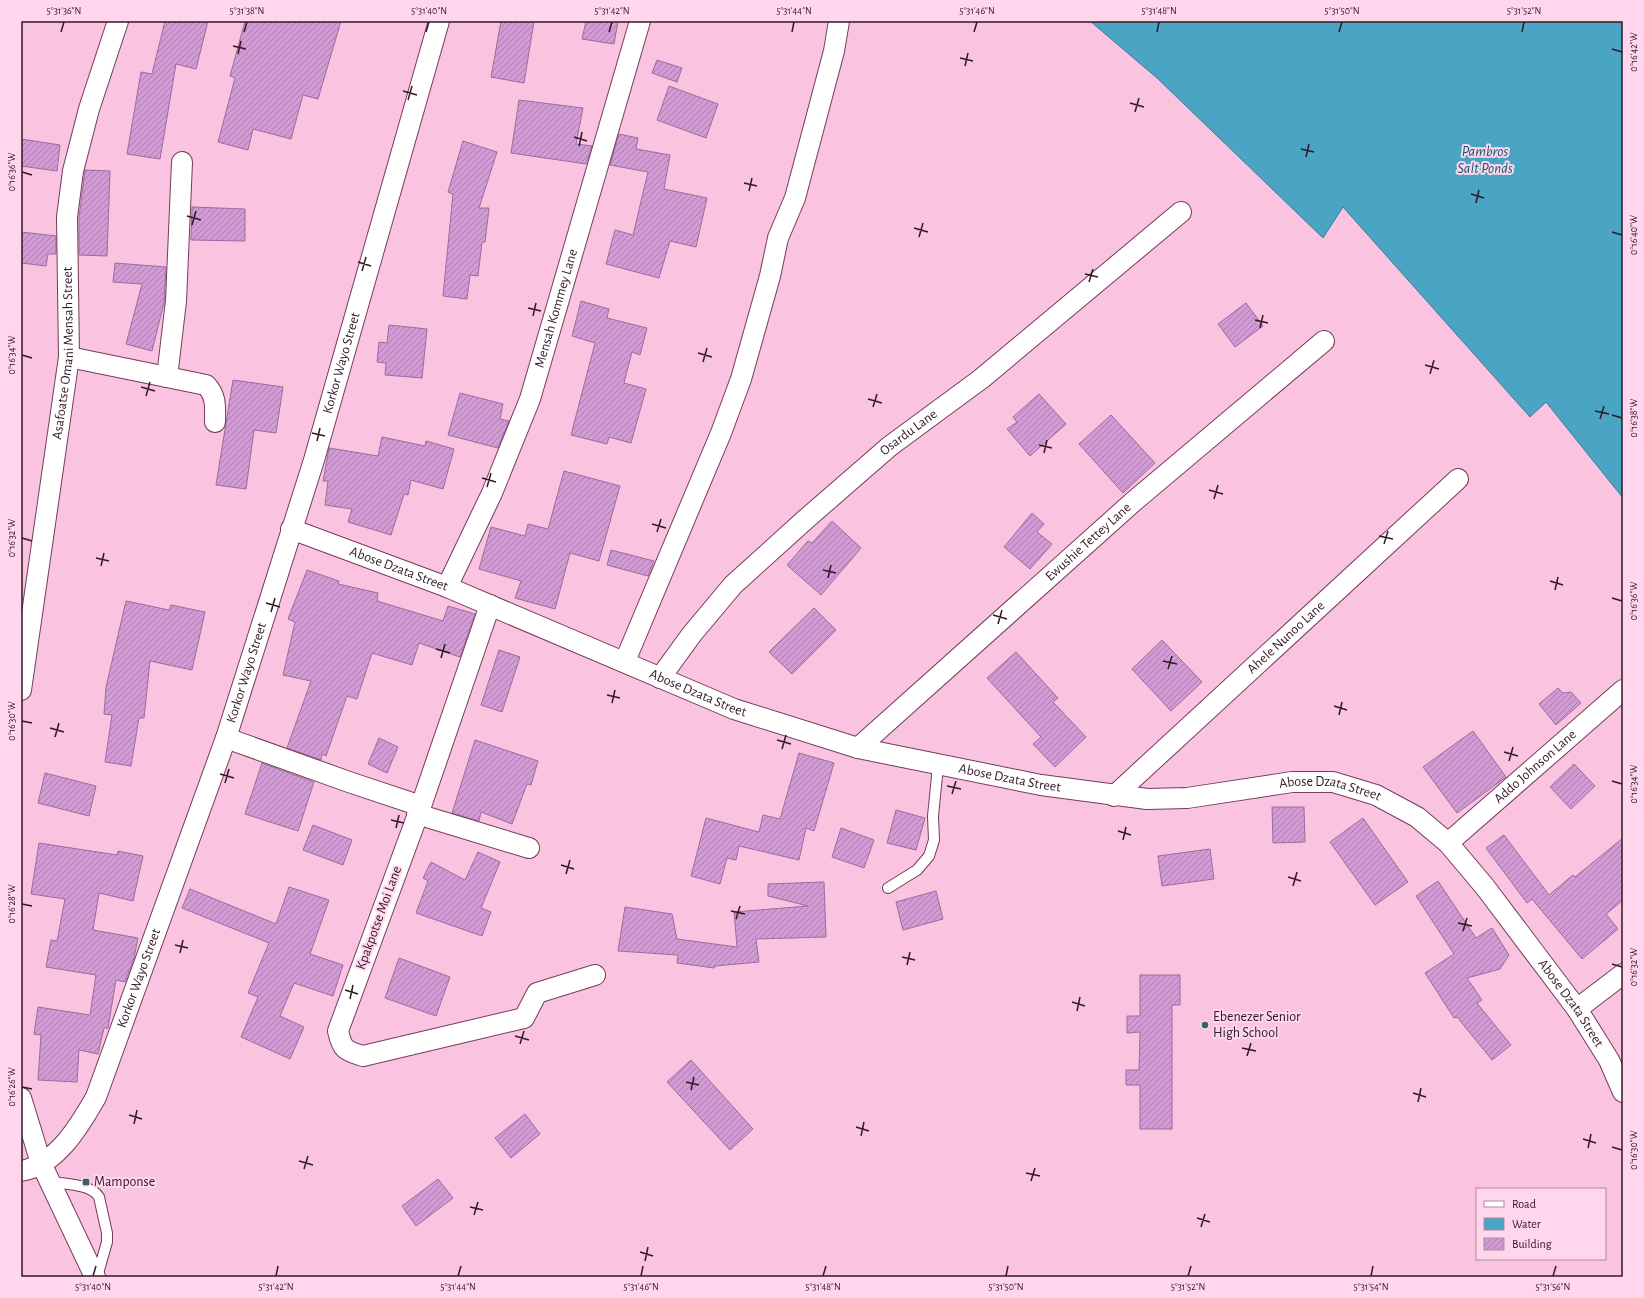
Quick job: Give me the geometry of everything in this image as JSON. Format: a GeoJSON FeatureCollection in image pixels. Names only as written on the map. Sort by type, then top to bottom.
{"type":"FeatureCollection","features":[{"type":"Feature","properties":{"kind":"street","name":"Asafoatse Omani Mensah Street"},"geometry":{"type":"LineString","coordinates":[[21,690],[69,357],[67,217],[73,171],[90,109],[118,21]]}},
{"type":"Feature","properties":{"kind":"street","name":"Korkor Wayo Street"},"geometry":{"type":"LineString","coordinates":[[21,1171],[28,1170],[40,1163],[62,1147],[80,1125],[96,1097],[226,738],[314,460],[440,21]]}},
{"type":"Feature","properties":{"kind":"street","name":"Mensah Kommey Lane"},"geometry":{"type":"LineString","coordinates":[[447,587],[492,493],[530,399],[640,21]]}},
{"type":"Feature","properties":{"kind":"street"},"geometry":{"type":"LineString","coordinates":[[625,661],[721,433],[741,380],[770,276],[778,238],[795,198],[834,51],[839,21]]}},
{"type":"Feature","properties":{"kind":"street"},"geometry":{"type":"LineString","coordinates":[[166,377],[176,301],[182,162]]}},
{"type":"Feature","properties":{"kind":"street","name":"Osardu Lane"},"geometry":{"type":"LineString","coordinates":[[660,678],[692,634],[733,586],[806,519],[890,446],[980,379],[1181,212]]}},
{"type":"Feature","properties":{"kind":"street","name":"Ewushie Tettey Lane"},"geometry":{"type":"LineString","coordinates":[[858,748],[1133,502],[1324,341]]}},
{"type":"Feature","properties":{"kind":"street"},"geometry":{"type":"LineString","coordinates":[[69,357],[206,385],[212,390],[215,401],[215,422]]}},
{"type":"Feature","properties":{"kind":"street","name":"Ahele Nunoo Lane"},"geometry":{"type":"LineString","coordinates":[[1114,796],[1458,479]]}},
{"type":"Feature","properties":{"kind":"street","name":"Abose Dzata Street"},"geometry":{"type":"LineString","coordinates":[[291,529],[447,587],[625,661],[660,678],[734,709],[858,748],[938,766],[1041,785],[1114,796],[1147,799],[1187,798],[1292,782],[1333,782],[1376,795],[1417,817],[1448,843],[1485,887],[1577,1009],[1609,1060],[1623,1092]]}},
{"type":"Feature","properties":{"kind":"street"},"geometry":{"type":"LineString","coordinates":[[419,810],[490,605]]}},
{"type":"Feature","properties":{"kind":"street","name":"Addo Johnson Lane"},"geometry":{"type":"LineString","coordinates":[[1448,843],[1623,690]]}},
{"type":"Feature","properties":{"kind":"street"},"geometry":{"type":"LineString","coordinates":[[226,738],[349,782],[419,810],[528,848]]}},
{"type":"Feature","properties":{"kind":"street","name":"Kpakpotse Moi Lane"},"geometry":{"type":"LineString","coordinates":[[419,810],[338,1031],[341,1046],[349,1052],[363,1056],[524,1018],[537,993],[596,975]]}},
{"type":"Feature","properties":{"kind":"street"},"geometry":{"type":"LineString","coordinates":[[1577,1009],[1623,974]]}},
{"type":"Feature","properties":{"kind":"street"},"geometry":{"type":"LineString","coordinates":[[21,1098],[40,1163],[51,1182],[96,1277]]}},
{"type":"Feature","properties":{"kind":"lane"},"geometry":{"type":"LineString","coordinates":[[888,888],[917,870],[929,856],[934,840],[933,816],[938,766]]}},
{"type":"Feature","properties":{"kind":"lane"},"geometry":{"type":"LineString","coordinates":[[51,1182],[96,1192],[99,1197],[107,1238],[96,1277]]}},
{"type":"Feature","properties":{"kind":"water","name":"Pambros Salt Ponds"},"geometry":{"type":"Polygon","coordinates":[[[1090,21],[1623,21],[1623,498],[1546,402],[1530,417],[1343,207],[1323,238],[1157,78],[1090,21]]]}},
{"type":"Feature","properties":{"kind":"building"},"geometry":{"type":"Polygon","coordinates":[[[165,21],[208,21],[196,69],[176,64],[160,159],[127,154],[141,72],[152,74],[165,21]]]}},
{"type":"Feature","properties":{"kind":"building"},"geometry":{"type":"Polygon","coordinates":[[[245,21],[341,21],[318,99],[303,95],[291,139],[253,129],[248,150],[218,142],[235,78],[230,76],[245,21]]]}},
{"type":"Feature","properties":{"kind":"building"},"geometry":{"type":"Polygon","coordinates":[[[501,21],[534,21],[524,83],[491,77],[501,21]]]}},
{"type":"Feature","properties":{"kind":"building"},"geometry":{"type":"Polygon","coordinates":[[[586,21],[618,21],[614,44],[582,39],[586,21]]]}},
{"type":"Feature","properties":{"kind":"building"},"geometry":{"type":"Polygon","coordinates":[[[657,60],[682,68],[677,82],[652,73],[657,60]]]}},
{"type":"Feature","properties":{"kind":"building"},"geometry":{"type":"Polygon","coordinates":[[[669,86],[718,104],[706,138],[657,120],[669,86]]]}},
{"type":"Feature","properties":{"kind":"building"},"geometry":{"type":"Polygon","coordinates":[[[519,100],[583,108],[576,144],[592,146],[586,164],[511,153],[519,100]]]}},
{"type":"Feature","properties":{"kind":"building"},"geometry":{"type":"Polygon","coordinates":[[[619,134],[638,138],[636,149],[670,155],[664,189],[707,198],[696,247],[670,241],[659,278],[606,264],[615,230],[633,235],[648,172],[610,165],[619,134]]]}},
{"type":"Feature","properties":{"kind":"building"},"geometry":{"type":"Polygon","coordinates":[[[21,139],[60,145],[57,171],[21,166],[21,139]]]}},
{"type":"Feature","properties":{"kind":"building"},"geometry":{"type":"Polygon","coordinates":[[[463,141],[497,152],[479,208],[489,208],[485,242],[482,242],[478,276],[470,275],[467,299],[443,296],[453,194],[448,192],[463,141]]]}},
{"type":"Feature","properties":{"kind":"building"},"geometry":{"type":"Polygon","coordinates":[[[85,170],[110,171],[107,256],[79,255],[79,218],[85,170]]]}},
{"type":"Feature","properties":{"kind":"building"},"geometry":{"type":"Polygon","coordinates":[[[192,207],[245,209],[245,241],[191,240],[192,207]]]}},
{"type":"Feature","properties":{"kind":"building"},"geometry":{"type":"Polygon","coordinates":[[[21,232],[56,236],[56,254],[48,254],[46,266],[21,263],[21,232]]]}},
{"type":"Feature","properties":{"kind":"building"},"geometry":{"type":"Polygon","coordinates":[[[115,263],[166,267],[164,303],[152,351],[126,344],[142,284],[113,282],[115,263]]]}},
{"type":"Feature","properties":{"kind":"building"},"geometry":{"type":"Polygon","coordinates":[[[581,301],[609,309],[607,318],[647,328],[640,355],[632,352],[624,383],[646,389],[631,443],[609,437],[607,444],[571,435],[595,343],[572,336],[581,301]]]}},
{"type":"Feature","properties":{"kind":"building"},"geometry":{"type":"Polygon","coordinates":[[[1246,303],[1263,326],[1235,347],[1218,324],[1246,303]]]}},
{"type":"Feature","properties":{"kind":"building"},"geometry":{"type":"Polygon","coordinates":[[[389,325],[427,329],[422,378],[385,375],[386,363],[377,362],[379,342],[387,343],[389,325]]]}},
{"type":"Feature","properties":{"kind":"building"},"geometry":{"type":"Polygon","coordinates":[[[233,380],[283,387],[276,433],[254,430],[246,489],[216,485],[233,380]]]}},
{"type":"Feature","properties":{"kind":"building"},"geometry":{"type":"Polygon","coordinates":[[[460,393],[503,404],[500,419],[509,421],[498,448],[448,435],[460,393]]]}},
{"type":"Feature","properties":{"kind":"building"},"geometry":{"type":"Polygon","coordinates":[[[1039,394],[1066,424],[1030,456],[1007,429],[1017,422],[1013,417],[1039,394]]]}},
{"type":"Feature","properties":{"kind":"building"},"geometry":{"type":"Polygon","coordinates":[[[1111,415],[1155,463],[1123,493],[1079,444],[1111,415]]]}},
{"type":"Feature","properties":{"kind":"building"},"geometry":{"type":"Polygon","coordinates":[[[382,437],[425,446],[426,441],[454,449],[443,489],[411,480],[408,495],[404,494],[391,535],[348,522],[352,509],[325,505],[328,481],[323,481],[329,448],[378,456],[382,437]]]}},
{"type":"Feature","properties":{"kind":"building"},"geometry":{"type":"Polygon","coordinates":[[[564,471],[620,486],[599,561],[570,553],[555,609],[515,598],[521,581],[479,569],[491,527],[525,536],[528,524],[548,529],[564,471]]]}},
{"type":"Feature","properties":{"kind":"building"},"geometry":{"type":"Polygon","coordinates":[[[1032,513],[1044,524],[1037,532],[1052,544],[1030,569],[1004,547],[1032,513]]]}},
{"type":"Feature","properties":{"kind":"building"},"geometry":{"type":"Polygon","coordinates":[[[832,521],[861,548],[821,595],[787,565],[808,541],[812,543],[832,521]]]}},
{"type":"Feature","properties":{"kind":"building"},"geometry":{"type":"Polygon","coordinates":[[[611,550],[654,561],[648,576],[607,565],[611,550]]]}},
{"type":"Feature","properties":{"kind":"building"},"geometry":{"type":"Polygon","coordinates":[[[307,570],[339,581],[338,584],[378,593],[377,601],[443,621],[448,606],[475,614],[460,657],[419,643],[412,665],[372,653],[357,699],[347,696],[326,756],[322,754],[321,760],[287,748],[311,681],[283,675],[295,622],[288,619],[307,570]]]}},
{"type":"Feature","properties":{"kind":"building"},"geometry":{"type":"Polygon","coordinates":[[[126,601],[169,610],[171,605],[205,612],[192,670],[150,661],[144,718],[139,718],[131,766],[105,762],[112,715],[104,714],[106,687],[126,601]]]}},
{"type":"Feature","properties":{"kind":"building"},"geometry":{"type":"Polygon","coordinates":[[[814,608],[836,630],[792,674],[769,652],[814,608]]]}},
{"type":"Feature","properties":{"kind":"building"},"geometry":{"type":"Polygon","coordinates":[[[1162,640],[1202,682],[1171,711],[1132,669],[1162,640]]]}},
{"type":"Feature","properties":{"kind":"building"},"geometry":{"type":"Polygon","coordinates":[[[499,650],[520,657],[502,712],[481,705],[499,650]]]}},
{"type":"Feature","properties":{"kind":"building"},"geometry":{"type":"Polygon","coordinates":[[[1016,652],[1058,698],[1053,702],[1086,737],[1055,767],[1033,744],[1041,737],[987,678],[1016,652]]]}},
{"type":"Feature","properties":{"kind":"building"},"geometry":{"type":"Polygon","coordinates":[[[1558,688],[1563,693],[1571,692],[1581,703],[1556,725],[1539,704],[1558,688]]]}},
{"type":"Feature","properties":{"kind":"building"},"geometry":{"type":"Polygon","coordinates":[[[1473,731],[1506,777],[1457,813],[1423,767],[1473,731]]]}},
{"type":"Feature","properties":{"kind":"building"},"geometry":{"type":"Polygon","coordinates":[[[379,738],[398,747],[387,773],[368,764],[379,738]]]}},
{"type":"Feature","properties":{"kind":"building"},"geometry":{"type":"Polygon","coordinates":[[[475,740],[538,761],[531,785],[527,784],[512,824],[481,812],[479,821],[452,813],[475,740]]]}},
{"type":"Feature","properties":{"kind":"building"},"geometry":{"type":"Polygon","coordinates":[[[799,753],[834,763],[814,831],[806,828],[799,860],[739,846],[736,860],[727,858],[720,884],[691,876],[706,818],[759,832],[763,815],[780,819],[799,753]]]}},
{"type":"Feature","properties":{"kind":"building"},"geometry":{"type":"Polygon","coordinates":[[[262,763],[314,782],[298,831],[245,814],[262,763]]]}},
{"type":"Feature","properties":{"kind":"building"},"geometry":{"type":"Polygon","coordinates":[[[1574,764],[1595,786],[1571,809],[1550,787],[1574,764]]]}},
{"type":"Feature","properties":{"kind":"building"},"geometry":{"type":"Polygon","coordinates":[[[45,773],[96,786],[89,816],[38,803],[45,773]]]}},
{"type":"Feature","properties":{"kind":"building"},"geometry":{"type":"Polygon","coordinates":[[[1272,807],[1304,807],[1305,842],[1273,843],[1272,807]]]}},
{"type":"Feature","properties":{"kind":"building"},"geometry":{"type":"Polygon","coordinates":[[[896,810],[925,818],[916,850],[887,843],[896,810]]]}},
{"type":"Feature","properties":{"kind":"building"},"geometry":{"type":"Polygon","coordinates":[[[1363,818],[1408,882],[1375,905],[1330,842],[1363,818]]]}},
{"type":"Feature","properties":{"kind":"building"},"geometry":{"type":"Polygon","coordinates":[[[313,825],[352,840],[343,865],[303,850],[313,825]]]}},
{"type":"Feature","properties":{"kind":"building"},"geometry":{"type":"Polygon","coordinates":[[[841,828],[874,840],[864,868],[832,857],[841,828]]]}},
{"type":"Feature","properties":{"kind":"building"},"geometry":{"type":"Polygon","coordinates":[[[1504,835],[1549,895],[1573,875],[1575,877],[1623,838],[1623,900],[1606,914],[1618,929],[1582,959],[1532,899],[1527,903],[1486,848],[1504,835]]]}},
{"type":"Feature","properties":{"kind":"building"},"geometry":{"type":"Polygon","coordinates":[[[39,843],[117,855],[118,851],[143,856],[133,901],[99,893],[93,930],[138,938],[134,958],[125,982],[116,980],[108,1028],[104,1028],[98,1054],[79,1050],[77,1082],[38,1080],[41,1035],[34,1034],[38,1007],[90,1015],[96,975],[46,967],[51,940],[57,941],[65,899],[31,894],[39,843]]]}},
{"type":"Feature","properties":{"kind":"building"},"geometry":{"type":"Polygon","coordinates":[[[1210,849],[1214,879],[1162,886],[1158,856],[1210,849]]]}},
{"type":"Feature","properties":{"kind":"building"},"geometry":{"type":"Polygon","coordinates":[[[478,852],[500,862],[481,908],[491,912],[482,936],[416,913],[428,881],[423,878],[431,862],[465,880],[478,852]]]}},
{"type":"Feature","properties":{"kind":"building"},"geometry":{"type":"Polygon","coordinates":[[[1438,881],[1476,938],[1492,928],[1509,955],[1500,969],[1467,978],[1482,1000],[1477,1003],[1511,1045],[1492,1060],[1457,1017],[1454,1018],[1425,973],[1454,954],[1416,896],[1438,881]]]}},
{"type":"Feature","properties":{"kind":"building"},"geometry":{"type":"Polygon","coordinates":[[[824,882],[826,937],[756,939],[759,962],[715,966],[714,968],[677,963],[678,955],[618,951],[625,907],[672,914],[677,939],[737,947],[734,912],[808,906],[768,896],[768,884],[824,882]]]}},
{"type":"Feature","properties":{"kind":"building"},"geometry":{"type":"Polygon","coordinates":[[[289,887],[329,900],[310,954],[343,965],[333,996],[294,983],[280,1016],[304,1027],[290,1059],[241,1037],[258,997],[248,993],[269,943],[182,908],[190,889],[276,924],[289,887]]]}},
{"type":"Feature","properties":{"kind":"building"},"geometry":{"type":"Polygon","coordinates":[[[936,891],[943,919],[903,930],[896,902],[936,891]]]}},
{"type":"Feature","properties":{"kind":"building"},"geometry":{"type":"Polygon","coordinates":[[[399,958],[450,977],[436,1016],[385,998],[399,958]]]}},
{"type":"Feature","properties":{"kind":"building"},"geometry":{"type":"Polygon","coordinates":[[[1140,975],[1180,975],[1180,1005],[1172,1005],[1172,1129],[1140,1129],[1140,1085],[1126,1085],[1126,1070],[1139,1070],[1140,1032],[1127,1033],[1127,1016],[1140,1016],[1140,975]]]}},
{"type":"Feature","properties":{"kind":"building"},"geometry":{"type":"Polygon","coordinates":[[[691,1060],[753,1129],[730,1150],[667,1082],[691,1060]]]}},
{"type":"Feature","properties":{"kind":"building"},"geometry":{"type":"Polygon","coordinates":[[[525,1114],[540,1134],[511,1158],[495,1138],[525,1114]]]}},
{"type":"Feature","properties":{"kind":"building"},"geometry":{"type":"Polygon","coordinates":[[[438,1179],[453,1198],[416,1226],[402,1206],[438,1179]]]}},
{"type":"Feature","properties":{"kind":"place","name":"Ebenezer Senior High School"},"geometry":{"type":"Point","coordinates":[1205,1025]}},
{"type":"Feature","properties":{"kind":"place","name":"Mamponse"},"geometry":{"type":"Point","coordinates":[86,1182]}}]}
